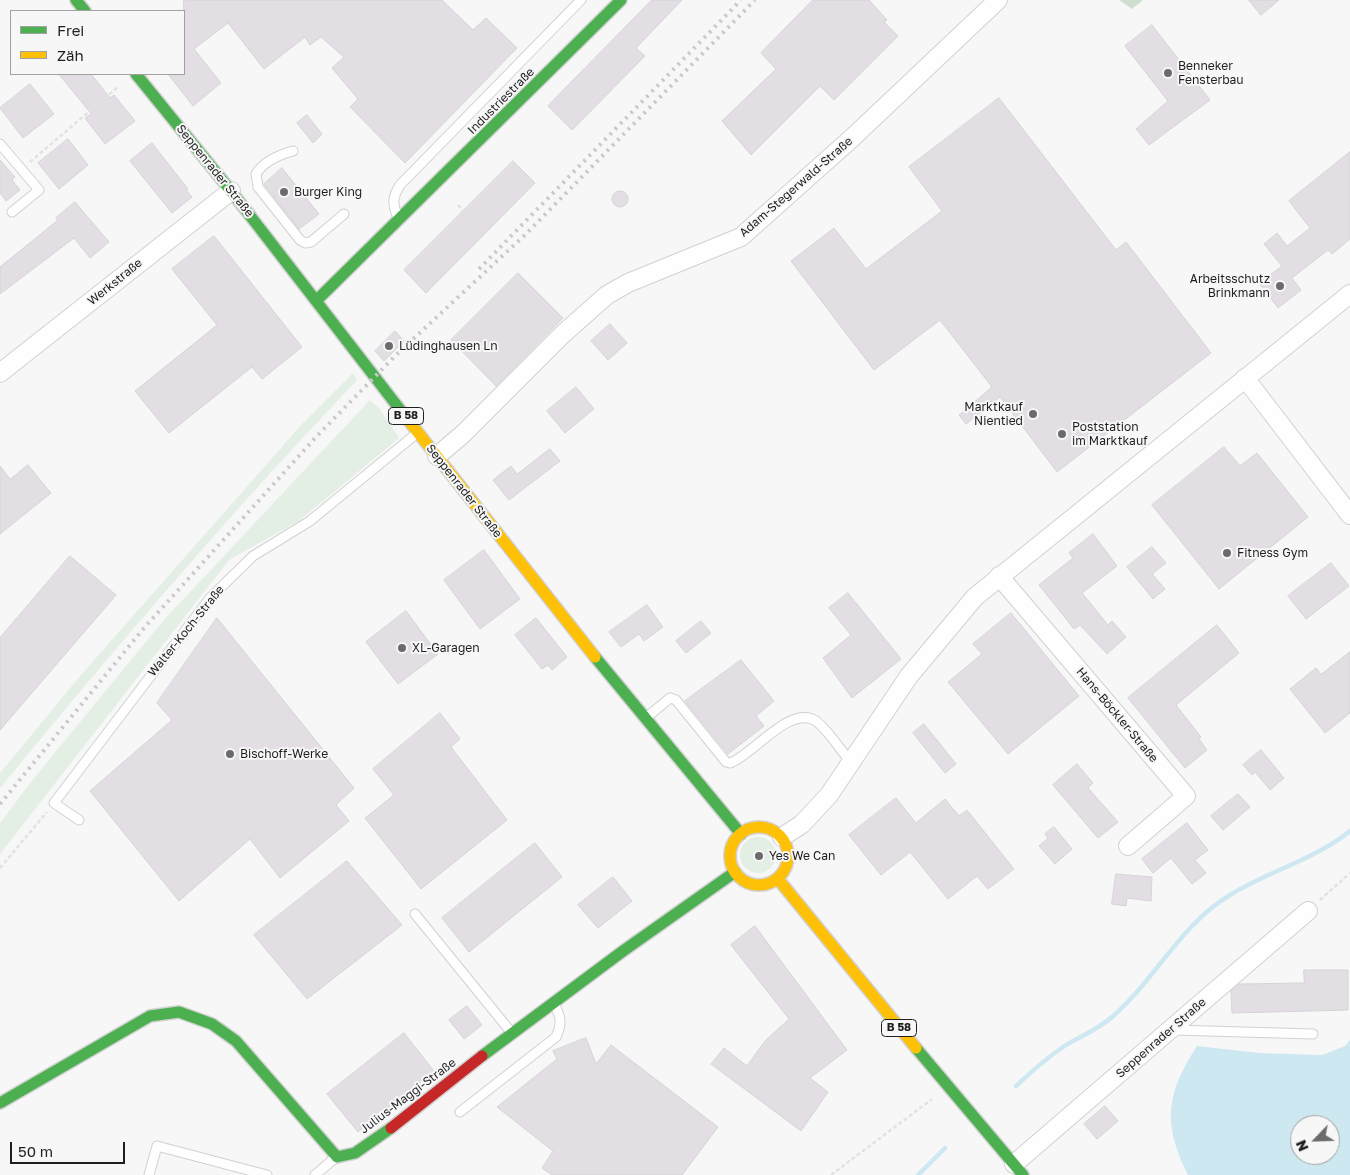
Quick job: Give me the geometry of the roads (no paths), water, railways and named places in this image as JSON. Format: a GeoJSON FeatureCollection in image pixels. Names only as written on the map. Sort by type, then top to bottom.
{"type":"FeatureCollection","features":[{"type":"Feature","properties":{"kind":"main road"},"geometry":{"type":"LineString","coordinates":[[76,0],[84,10]]}},
{"type":"Feature","properties":{"kind":"main road","name":"Industriestraße"},"geometry":{"type":"LineString","coordinates":[[316,301],[621,0]]}},
{"type":"Feature","properties":{"kind":"main road","name":"Seppenrader Straße"},"geometry":{"type":"LineString","coordinates":[[131,77],[231,191],[546,597],[740,834]]}},
{"type":"Feature","properties":{"kind":"main road"},"geometry":{"type":"LineString","coordinates":[[762,827],[773,830],[782,837],[787,848],[788,859],[785,870],[778,879],[766,884],[754,884],[744,880],[735,872],[731,862],[731,852],[734,842],[740,834],[751,828],[762,827]]}},
{"type":"Feature","properties":{"kind":"main road","name":"Julius-Maggi-Straße"},"geometry":{"type":"LineString","coordinates":[[337,1157],[355,1153],[371,1142],[554,1003],[735,872]]}},
{"type":"Feature","properties":{"kind":"main road","name":"Seppenrader Straße"},"geometry":{"type":"LineString","coordinates":[[778,879],[1015,1169]]}},
{"type":"Feature","properties":{"kind":"main road"},"geometry":{"type":"LineString","coordinates":[[0,1103],[150,1016],[179,1012],[212,1024],[236,1041],[337,1157]]}},
{"type":"Feature","properties":{"kind":"street","name":"Adam-Stegerwald-Straße"},"geometry":{"type":"LineString","coordinates":[[437,456],[463,434],[564,333],[607,295],[628,283],[740,237],[846,144],[998,0]]}},
{"type":"Feature","properties":{"kind":"street","name":"Werkstraße"},"geometry":{"type":"LineString","coordinates":[[0,373],[231,191]]}},
{"type":"Feature","properties":{"kind":"street"},"geometry":{"type":"LineString","coordinates":[[782,837],[816,812],[909,676],[975,597],[1350,294]]}},
{"type":"Feature","properties":{"kind":"street"},"geometry":{"type":"LineString","coordinates":[[1244,378],[1350,515]]}},
{"type":"Feature","properties":{"kind":"street","name":"Hans-Böckler-Straße"},"geometry":{"type":"LineString","coordinates":[[999,576],[1186,796],[1128,846]]}},
{"type":"Feature","properties":{"kind":"street","name":"Seppenrader Straße"},"geometry":{"type":"LineString","coordinates":[[1015,1169],[1308,911]]}},
{"type":"Feature","properties":{"kind":"lane","name":"Industriestraße"},"geometry":{"type":"LineString","coordinates":[[398,220],[393,206],[394,194],[400,185],[581,0]]}},
{"type":"Feature","properties":{"kind":"lane"},"geometry":{"type":"LineString","coordinates":[[0,144],[39,190],[12,212]]}},
{"type":"Feature","properties":{"kind":"lane"},"geometry":{"type":"LineString","coordinates":[[293,151],[278,155],[259,169],[255,180],[258,187],[300,240],[305,243],[310,242],[344,214]]}},
{"type":"Feature","properties":{"kind":"lane","name":"Walter-Koch-Straße"},"geometry":{"type":"LineString","coordinates":[[78,820],[54,803],[210,598],[253,556],[310,521],[418,432]]}},
{"type":"Feature","properties":{"kind":"lane"},"geometry":{"type":"LineString","coordinates":[[645,718],[670,698],[676,700],[726,762],[730,764],[788,722],[805,717],[817,722],[851,762]]}},
{"type":"Feature","properties":{"kind":"lane"},"geometry":{"type":"LineString","coordinates":[[415,914],[513,1034]]}},
{"type":"Feature","properties":{"kind":"lane"},"geometry":{"type":"LineString","coordinates":[[460,1112],[556,1037],[561,1026],[561,1018],[554,1003]]}},
{"type":"Feature","properties":{"kind":"lane"},"geometry":{"type":"LineString","coordinates":[[1172,1030],[1313,1034]]}},
{"type":"Feature","properties":{"kind":"lane"},"geometry":{"type":"LineString","coordinates":[[148,1175],[157,1146],[267,1175]]}},
{"type":"Feature","properties":{"kind":"lane"},"geometry":{"type":"LineString","coordinates":[[315,1175],[337,1157]]}},
{"type":"Feature","properties":{"kind":"water"},"geometry":{"type":"Polygon","coordinates":[[[1350,1040],[1350,1175],[1188,1175],[1174,1140],[1171,1109],[1179,1079],[1197,1046],[1260,1053],[1322,1055],[1345,1046],[1350,1040]]]}},
{"type":"Feature","properties":{"kind":"waterway"},"geometry":{"type":"LineString","coordinates":[[1016,1086],[1059,1050],[1096,1029],[1112,1017],[1142,987],[1182,937],[1212,907],[1260,879],[1322,850],[1350,831]]}},
{"type":"Feature","properties":{"kind":"waterway"},"geometry":{"type":"LineString","coordinates":[[918,1175],[945,1148]]}},
{"type":"Feature","properties":{"kind":"railway"},"geometry":{"type":"LineString","coordinates":[[479,269],[741,0]]}},
{"type":"Feature","properties":{"kind":"railway"},"geometry":{"type":"LineString","coordinates":[[0,804],[144,628],[316,437],[396,355],[526,234],[755,0]]}},
{"type":"Feature","properties":{"kind":"place","name":"Benneker Fensterbau"},"geometry":{"type":"Point","coordinates":[1168,73]}},
{"type":"Feature","properties":{"kind":"place","name":"Burger King"},"geometry":{"type":"Point","coordinates":[284,192]}},
{"type":"Feature","properties":{"kind":"place","name":"Arbeitsschutz Brinkmann"},"geometry":{"type":"Point","coordinates":[1280,286]}},
{"type":"Feature","properties":{"kind":"place","name":"Lüdinghausen Ln"},"geometry":{"type":"Point","coordinates":[389,346]}},
{"type":"Feature","properties":{"kind":"place","name":"Marktkauf Nientied"},"geometry":{"type":"Point","coordinates":[1033,414]}},
{"type":"Feature","properties":{"kind":"place","name":"Poststation im Marktkauf"},"geometry":{"type":"Point","coordinates":[1062,434]}},
{"type":"Feature","properties":{"kind":"place","name":"Fitness Gym"},"geometry":{"type":"Point","coordinates":[1227,553]}},
{"type":"Feature","properties":{"kind":"place","name":"XL-Garagen"},"geometry":{"type":"Point","coordinates":[402,648]}},
{"type":"Feature","properties":{"kind":"place","name":"Bischoff-Werke"},"geometry":{"type":"Point","coordinates":[230,754]}},
{"type":"Feature","properties":{"kind":"place","name":"Yes We Can"},"geometry":{"type":"Point","coordinates":[759,856]}}]}
